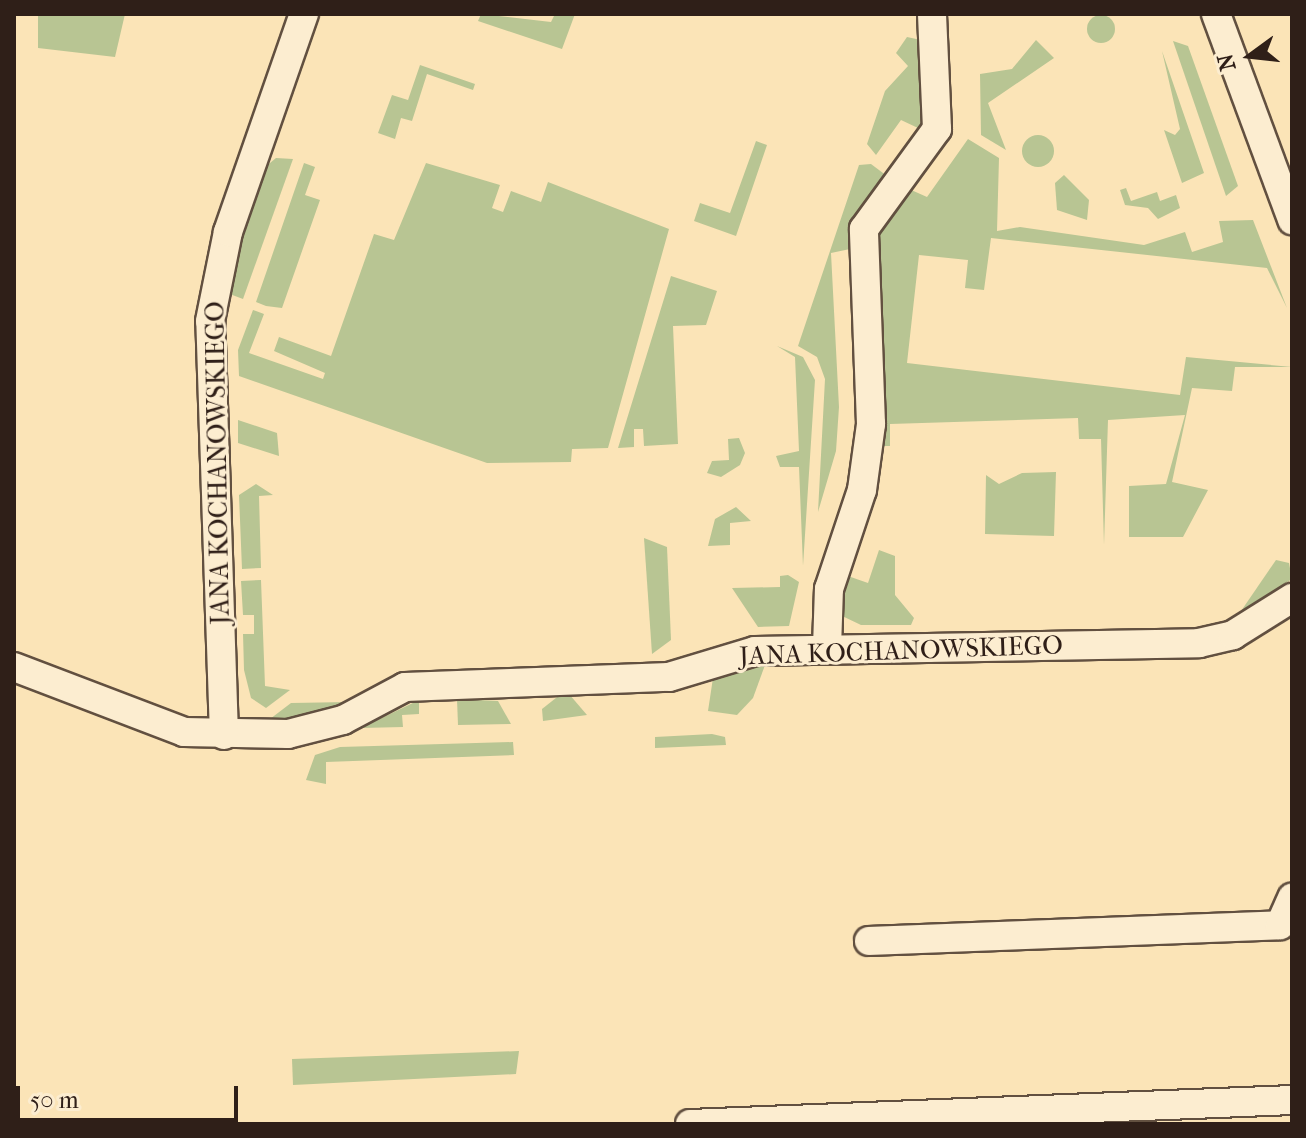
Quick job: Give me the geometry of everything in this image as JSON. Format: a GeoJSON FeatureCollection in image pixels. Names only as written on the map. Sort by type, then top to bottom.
{"type":"FeatureCollection","features":[{"type":"Feature","properties":{"kind":"street","name":"JANA KOCHANOWSKIEGO"},"geometry":{"type":"LineString","coordinates":[[224,735],[210,321],[228,232],[304,14]]}},
{"type":"Feature","properties":{"kind":"street"},"geometry":{"type":"LineString","coordinates":[[827,648],[829,589],[862,490],[871,424],[864,229],[937,129],[932,14]]}},
{"type":"Feature","properties":{"kind":"street"},"geometry":{"type":"LineString","coordinates":[[1216,14],[1292,220]]}},
{"type":"Feature","properties":{"kind":"street","name":"JANA KOCHANOWSKIEGO"},"geometry":{"type":"LineString","coordinates":[[14,667],[184,732],[224,735],[325,727],[405,687],[669,677],[734,655],[827,648],[1199,643],[1233,635],[1292,598]]}},
{"type":"Feature","properties":{"kind":"street"},"geometry":{"type":"LineString","coordinates":[[869,941],[1280,925],[1292,898]]}},
{"type":"Feature","properties":{"kind":"street"},"geometry":{"type":"LineString","coordinates":[[690,1124],[1292,1100]]}},
{"type":"Feature","properties":{"kind":"green space"},"geometry":{"type":"Polygon","coordinates":[[[38,14],[125,14],[115,57],[38,48],[38,14]]]}},
{"type":"Feature","properties":{"kind":"green space"},"geometry":{"type":"Polygon","coordinates":[[[481,14],[551,22],[555,14],[575,14],[562,49],[478,21],[481,14]]]}},
{"type":"Feature","properties":{"kind":"green space"},"geometry":{"type":"Polygon","coordinates":[[[1101,15],[1111,19],[1115,29],[1111,39],[1101,43],[1091,39],[1087,29],[1091,19],[1101,15]]]}},
{"type":"Feature","properties":{"kind":"green space"},"geometry":{"type":"Polygon","coordinates":[[[907,37],[921,40],[926,121],[918,128],[901,120],[876,155],[867,144],[885,91],[908,66],[896,53],[907,37]]]}},
{"type":"Feature","properties":{"kind":"green space"},"geometry":{"type":"Polygon","coordinates":[[[1036,40],[1054,58],[988,103],[1006,150],[981,135],[980,74],[1012,69],[1036,40]]]}},
{"type":"Feature","properties":{"kind":"green space"},"geometry":{"type":"Polygon","coordinates":[[[1173,41],[1188,46],[1238,186],[1226,196],[1173,41]]]}},
{"type":"Feature","properties":{"kind":"green space"},"geometry":{"type":"Polygon","coordinates":[[[1162,51],[1204,173],[1182,183],[1164,130],[1175,135],[1180,129],[1162,51]]]}},
{"type":"Feature","properties":{"kind":"green space"},"geometry":{"type":"Polygon","coordinates":[[[420,65],[475,84],[473,90],[427,74],[412,121],[401,118],[395,139],[378,133],[392,95],[408,100],[420,65]]]}},
{"type":"Feature","properties":{"kind":"green space"},"geometry":{"type":"Polygon","coordinates":[[[1038,135],[1049,140],[1054,151],[1049,162],[1038,167],[1027,162],[1022,151],[1027,140],[1038,135]]]}},
{"type":"Feature","properties":{"kind":"green space"},"geometry":{"type":"Polygon","coordinates":[[[968,139],[999,158],[997,231],[1020,227],[1144,245],[1185,232],[1192,252],[1223,242],[1219,221],[1253,220],[1287,308],[1267,268],[991,238],[984,290],[965,288],[968,260],[919,255],[907,363],[1180,395],[1186,357],[1292,367],[1235,367],[1232,391],[1192,388],[1172,482],[1208,490],[1183,537],[1129,537],[1129,486],[1166,484],[1185,415],[1108,420],[1104,545],[1101,439],[1079,439],[1078,418],[890,424],[890,446],[880,446],[874,237],[909,189],[927,197],[968,139]]]}},
{"type":"Feature","properties":{"kind":"green space"},"geometry":{"type":"Polygon","coordinates":[[[756,141],[767,145],[736,236],[694,221],[700,203],[730,213],[756,141]]]}},
{"type":"Feature","properties":{"kind":"green space"},"geometry":{"type":"Polygon","coordinates":[[[276,158],[293,159],[243,299],[227,293],[238,246],[264,168],[276,158]]]}},
{"type":"Feature","properties":{"kind":"green space"},"geometry":{"type":"Polygon","coordinates":[[[304,163],[315,167],[305,195],[320,200],[282,308],[266,306],[256,302],[304,163]]]}},
{"type":"Feature","properties":{"kind":"green space"},"geometry":{"type":"Polygon","coordinates":[[[426,163],[500,185],[492,208],[503,212],[511,191],[541,202],[548,182],[669,229],[608,448],[572,449],[571,462],[487,463],[239,376],[238,350],[253,310],[264,314],[249,353],[323,379],[325,373],[274,351],[279,337],[331,356],[374,234],[394,240],[426,163]]]}},
{"type":"Feature","properties":{"kind":"green space"},"geometry":{"type":"Polygon","coordinates":[[[871,164],[887,176],[852,232],[850,249],[831,253],[839,407],[836,451],[818,512],[825,379],[817,357],[798,346],[859,165],[871,164]]]}},
{"type":"Feature","properties":{"kind":"green space"},"geometry":{"type":"Polygon","coordinates":[[[1064,175],[1089,200],[1087,220],[1057,210],[1055,183],[1064,175]]]}},
{"type":"Feature","properties":{"kind":"green space"},"geometry":{"type":"Polygon","coordinates":[[[1126,188],[1131,201],[1157,192],[1160,201],[1176,195],[1180,208],[1158,219],[1148,208],[1125,205],[1120,190],[1126,188]]]}},
{"type":"Feature","properties":{"kind":"green space"},"geometry":{"type":"Polygon","coordinates":[[[671,276],[717,291],[706,325],[673,326],[678,444],[644,446],[643,429],[634,429],[634,447],[618,448],[671,276]]]}},
{"type":"Feature","properties":{"kind":"green space"},"geometry":{"type":"Polygon","coordinates":[[[777,346],[803,357],[815,380],[803,566],[799,467],[780,467],[776,456],[799,451],[795,357],[777,346]]]}},
{"type":"Feature","properties":{"kind":"green space"},"geometry":{"type":"Polygon","coordinates":[[[238,420],[277,433],[279,456],[238,443],[238,420]]]}},
{"type":"Feature","properties":{"kind":"green space"},"geometry":{"type":"Polygon","coordinates":[[[739,438],[745,453],[740,465],[721,477],[707,473],[712,461],[729,460],[728,439],[739,438]]]}},
{"type":"Feature","properties":{"kind":"green space"},"geometry":{"type":"Polygon","coordinates":[[[1056,472],[1054,536],[985,534],[986,475],[999,484],[1022,473],[1056,472]]]}},
{"type":"Feature","properties":{"kind":"green space"},"geometry":{"type":"Polygon","coordinates":[[[256,484],[273,495],[259,496],[261,568],[242,569],[239,495],[256,484]]]}},
{"type":"Feature","properties":{"kind":"green space"},"geometry":{"type":"Polygon","coordinates":[[[736,507],[751,521],[730,523],[730,545],[708,546],[715,519],[736,507]]]}},
{"type":"Feature","properties":{"kind":"green space"},"geometry":{"type":"Polygon","coordinates":[[[644,538],[667,547],[671,640],[652,654],[644,538]]]}},
{"type":"Feature","properties":{"kind":"green space"},"geometry":{"type":"Polygon","coordinates":[[[879,550],[895,556],[895,595],[914,618],[911,625],[861,625],[838,614],[845,575],[868,583],[879,550]]]}},
{"type":"Feature","properties":{"kind":"green space"},"geometry":{"type":"Polygon","coordinates":[[[1276,560],[1289,563],[1292,579],[1239,614],[1276,560]]]}},
{"type":"Feature","properties":{"kind":"green space"},"geometry":{"type":"Polygon","coordinates":[[[788,575],[799,582],[789,626],[758,627],[732,588],[780,587],[780,576],[788,575]]]}},
{"type":"Feature","properties":{"kind":"green space"},"geometry":{"type":"Polygon","coordinates":[[[261,580],[265,686],[290,690],[266,708],[251,698],[244,670],[243,634],[254,634],[254,615],[243,615],[241,581],[261,580]]]}},
{"type":"Feature","properties":{"kind":"green space"},"geometry":{"type":"Polygon","coordinates":[[[765,665],[753,698],[737,715],[708,711],[713,678],[765,665]]]}},
{"type":"Feature","properties":{"kind":"green space"},"geometry":{"type":"Polygon","coordinates":[[[561,694],[569,694],[587,715],[543,721],[542,709],[561,694]]]}},
{"type":"Feature","properties":{"kind":"green space"},"geometry":{"type":"Polygon","coordinates":[[[457,699],[498,701],[511,724],[458,725],[457,699]]]}},
{"type":"Feature","properties":{"kind":"green space"},"geometry":{"type":"Polygon","coordinates":[[[419,700],[419,714],[402,715],[403,727],[361,728],[419,700]]]}},
{"type":"Feature","properties":{"kind":"green space"},"geometry":{"type":"Polygon","coordinates":[[[349,702],[298,718],[270,719],[291,703],[349,702]]]}},
{"type":"Feature","properties":{"kind":"green space"},"geometry":{"type":"Polygon","coordinates":[[[712,734],[725,737],[726,745],[655,748],[655,737],[712,734]]]}},
{"type":"Feature","properties":{"kind":"green space"},"geometry":{"type":"Polygon","coordinates":[[[513,742],[514,755],[326,762],[326,784],[306,780],[315,755],[340,747],[513,742]]]}},
{"type":"Feature","properties":{"kind":"green space"},"geometry":{"type":"Polygon","coordinates":[[[519,1051],[516,1074],[293,1085],[292,1059],[519,1051]]]}}]}
